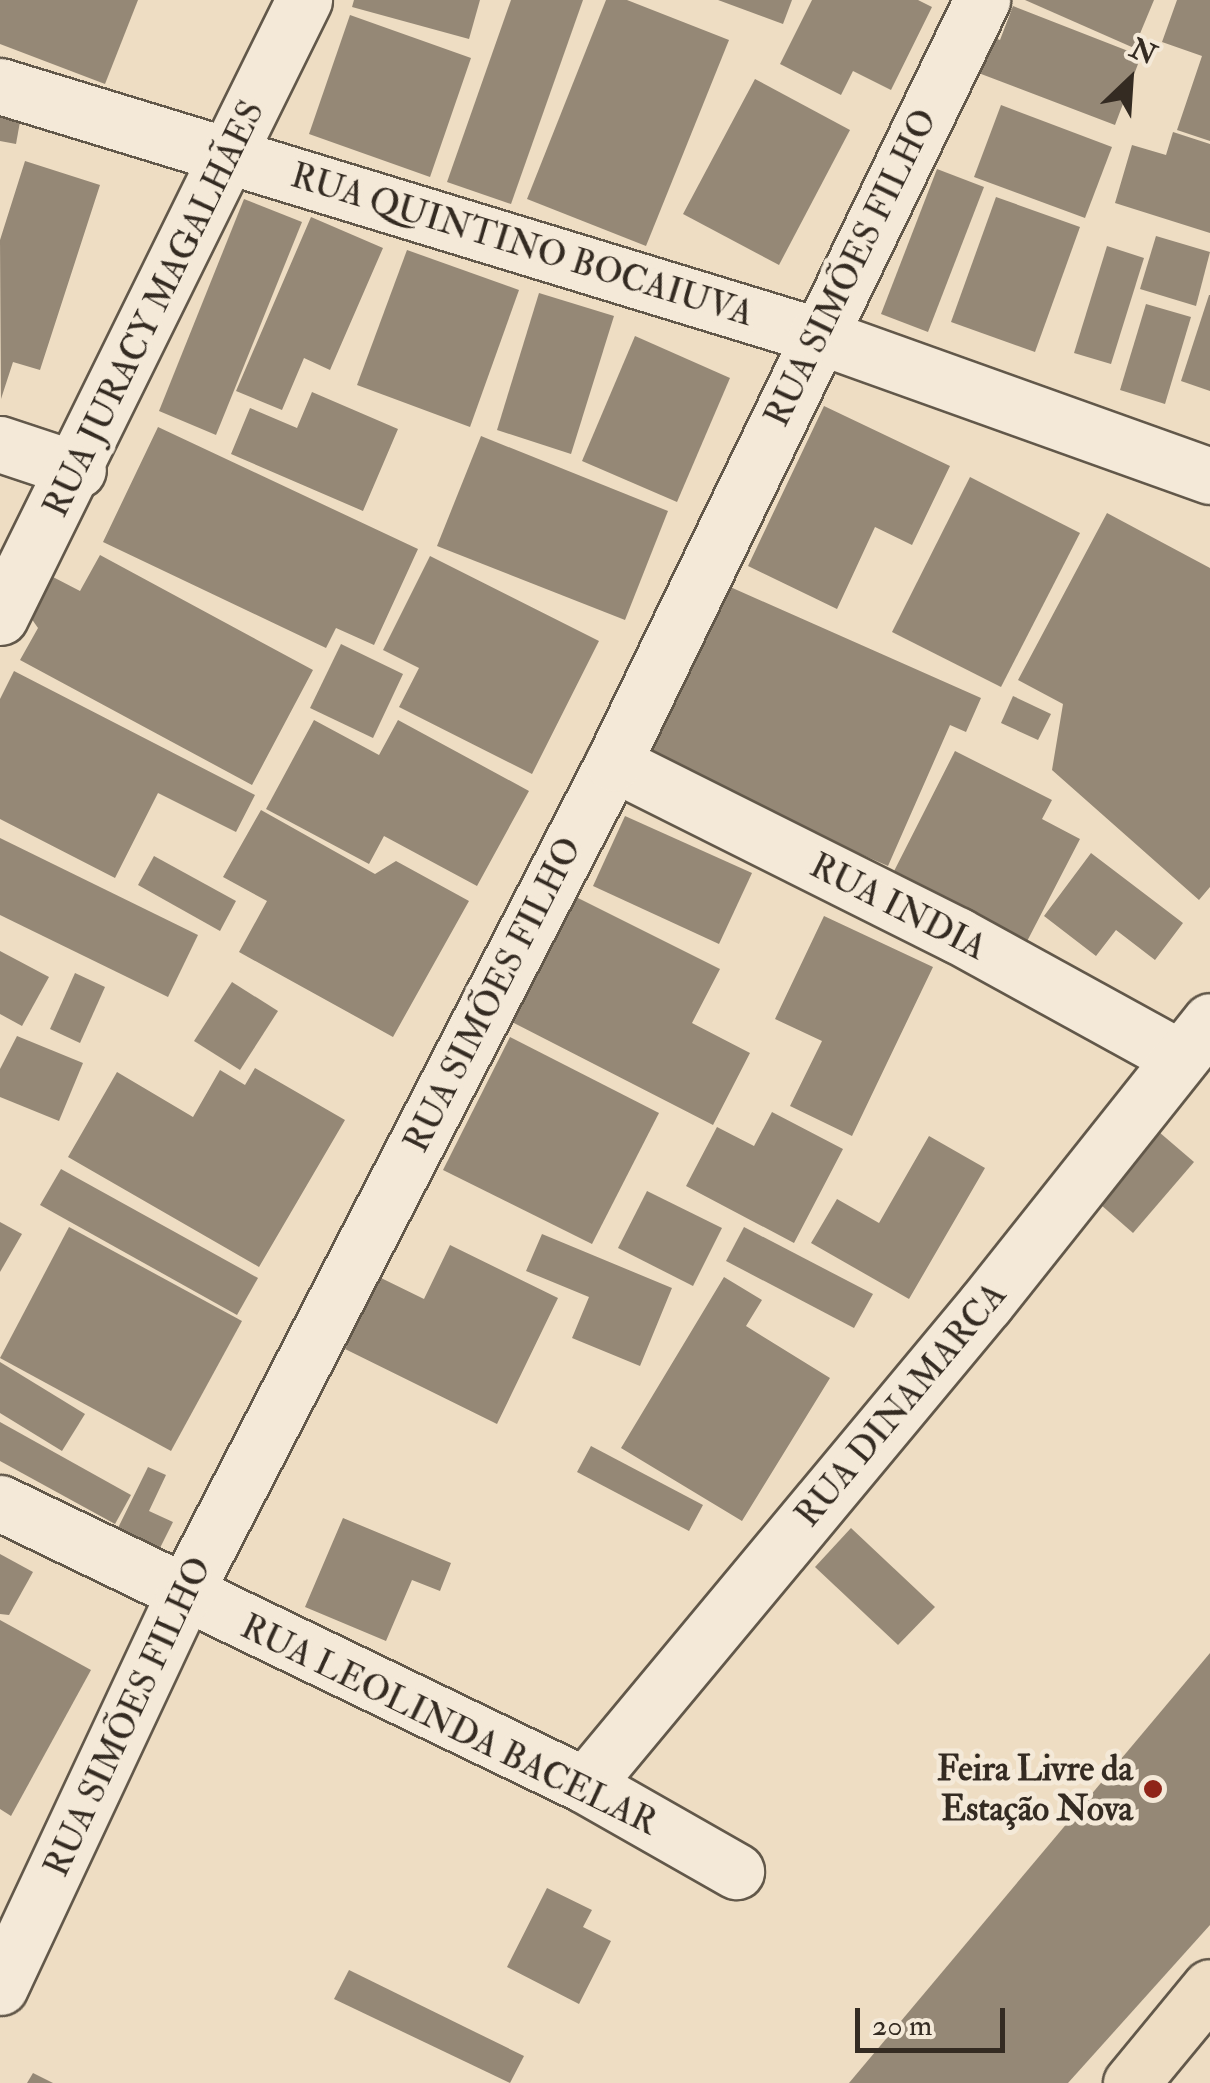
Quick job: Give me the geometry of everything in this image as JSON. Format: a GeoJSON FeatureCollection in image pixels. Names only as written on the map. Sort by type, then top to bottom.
{"type":"FeatureCollection","features":[{"type":"Feature","properties":{"kind":"main road"},"geometry":{"type":"LineString","coordinates":[[1144,2067],[1210,1987]]}},
{"type":"Feature","properties":{"kind":"main road"},"geometry":{"type":"LineString","coordinates":[[1144,2067],[1210,2042]]}},
{"type":"Feature","properties":{"kind":"street","name":"RUA JURACY MAGALHÃES"},"geometry":{"type":"LineString","coordinates":[[0,617],[78,470],[304,0]]}},
{"type":"Feature","properties":{"kind":"street","name":"RUA SIMÕES FILHO"},"geometry":{"type":"LineString","coordinates":[[0,1987],[183,1596],[613,763],[816,334],[982,0]]}},
{"type":"Feature","properties":{"kind":"street","name":"RUA QUINTINO BOCAIUVA"},"geometry":{"type":"LineString","coordinates":[[0,86],[816,334],[1210,476]]}},
{"type":"Feature","properties":{"kind":"street"},"geometry":{"type":"LineString","coordinates":[[0,444],[78,470]]}},
{"type":"Feature","properties":{"kind":"street","name":"RUA INDIA"},"geometry":{"type":"LineString","coordinates":[[613,763],[957,936],[1195,1039]]}},
{"type":"Feature","properties":{"kind":"street","name":"RUA DINAMARCA"},"geometry":{"type":"LineString","coordinates":[[585,1785],[986,1303],[1195,1039]]}},
{"type":"Feature","properties":{"kind":"street","name":"RUA LEOLINDA BACELAR"},"geometry":{"type":"LineString","coordinates":[[0,1502],[183,1596],[585,1785],[736,1872]]}},
{"type":"Feature","properties":{"kind":"building"},"geometry":{"type":"Polygon","coordinates":[[[0,0],[138,0],[105,84],[0,44],[0,0]]]}},
{"type":"Feature","properties":{"kind":"building"},"geometry":{"type":"Polygon","coordinates":[[[354,0],[480,0],[469,39],[352,7],[354,0]]]}},
{"type":"Feature","properties":{"kind":"building"},"geometry":{"type":"Polygon","coordinates":[[[511,0],[583,0],[511,204],[447,182],[511,0]]]}},
{"type":"Feature","properties":{"kind":"building"},"geometry":{"type":"Polygon","coordinates":[[[606,0],[627,0],[729,40],[646,246],[527,199],[606,0]]]}},
{"type":"Feature","properties":{"kind":"building"},"geometry":{"type":"Polygon","coordinates":[[[718,0],[792,0],[783,24],[718,0]]]}},
{"type":"Feature","properties":{"kind":"building"},"geometry":{"type":"Polygon","coordinates":[[[812,0],[918,0],[932,7],[891,90],[853,71],[841,95],[780,64],[812,0]]]}},
{"type":"Feature","properties":{"kind":"building"},"geometry":{"type":"Polygon","coordinates":[[[1025,0],[1154,0],[1134,48],[1025,0]]]}},
{"type":"Feature","properties":{"kind":"building"},"geometry":{"type":"Polygon","coordinates":[[[1177,0],[1210,0],[1210,141],[1177,130],[1202,56],[1162,42],[1177,0]]]}},
{"type":"Feature","properties":{"kind":"building"},"geometry":{"type":"Polygon","coordinates":[[[1013,6],[1141,56],[1115,125],[968,69],[982,33],[1000,40],[1013,6]]]}},
{"type":"Feature","properties":{"kind":"building"},"geometry":{"type":"Polygon","coordinates":[[[350,15],[471,58],[430,177],[309,134],[350,15]]]}},
{"type":"Feature","properties":{"kind":"building"},"geometry":{"type":"Polygon","coordinates":[[[755,79],[850,130],[779,265],[683,214],[755,79]]]}},
{"type":"Feature","properties":{"kind":"building"},"geometry":{"type":"Polygon","coordinates":[[[1001,105],[1112,147],[1085,218],[974,177],[1001,105]]]}},
{"type":"Feature","properties":{"kind":"building"},"geometry":{"type":"Polygon","coordinates":[[[0,112],[21,116],[16,144],[0,141],[0,112]]]}},
{"type":"Feature","properties":{"kind":"building"},"geometry":{"type":"Polygon","coordinates":[[[1173,132],[1210,144],[1210,233],[1115,203],[1132,145],[1166,155],[1173,132]]]}},
{"type":"Feature","properties":{"kind":"building"},"geometry":{"type":"Polygon","coordinates":[[[25,161],[100,185],[40,370],[13,362],[1,399],[0,240],[25,161]]]}},
{"type":"Feature","properties":{"kind":"building"},"geometry":{"type":"Polygon","coordinates":[[[937,169],[984,187],[928,332],[881,314],[937,169]]]}},
{"type":"Feature","properties":{"kind":"building"},"geometry":{"type":"Polygon","coordinates":[[[996,197],[1080,227],[1035,352],[951,322],[996,197]]]}},
{"type":"Feature","properties":{"kind":"building"},"geometry":{"type":"Polygon","coordinates":[[[244,199],[302,222],[216,435],[159,411],[244,199]]]}},
{"type":"Feature","properties":{"kind":"building"},"geometry":{"type":"Polygon","coordinates":[[[311,217],[383,248],[330,370],[304,358],[282,410],[236,391],[311,217]]]}},
{"type":"Feature","properties":{"kind":"building"},"geometry":{"type":"Polygon","coordinates":[[[1156,236],[1210,252],[1196,306],[1140,289],[1156,236]]]}},
{"type":"Feature","properties":{"kind":"building"},"geometry":{"type":"Polygon","coordinates":[[[1107,246],[1144,258],[1111,364],[1074,353],[1107,246]]]}},
{"type":"Feature","properties":{"kind":"building"},"geometry":{"type":"Polygon","coordinates":[[[407,250],[519,290],[470,427],[357,385],[407,250]]]}},
{"type":"Feature","properties":{"kind":"building"},"geometry":{"type":"Polygon","coordinates":[[[539,293],[614,316],[571,454],[497,430],[539,293]]]}},
{"type":"Feature","properties":{"kind":"building"},"geometry":{"type":"Polygon","coordinates":[[[1210,295],[1210,391],[1181,381],[1210,295]]]}},
{"type":"Feature","properties":{"kind":"building"},"geometry":{"type":"Polygon","coordinates":[[[1146,304],[1191,317],[1165,404],[1120,390],[1146,304]]]}},
{"type":"Feature","properties":{"kind":"building"},"geometry":{"type":"Polygon","coordinates":[[[635,336],[730,378],[677,502],[582,461],[635,336]]]}},
{"type":"Feature","properties":{"kind":"building"},"geometry":{"type":"Polygon","coordinates":[[[312,392],[398,429],[363,511],[231,454],[250,408],[297,428],[312,392]]]}},
{"type":"Feature","properties":{"kind":"building"},"geometry":{"type":"Polygon","coordinates":[[[824,406],[950,466],[912,545],[875,527],[837,609],[748,566],[824,406]]]}},
{"type":"Feature","properties":{"kind":"building"},"geometry":{"type":"Polygon","coordinates":[[[158,427],[418,549],[374,645],[336,628],[326,648],[103,542],[158,427]]]}},
{"type":"Feature","properties":{"kind":"building"},"geometry":{"type":"Polygon","coordinates":[[[481,436],[668,511],[625,620],[437,546],[481,436]]]}},
{"type":"Feature","properties":{"kind":"building"},"geometry":{"type":"Polygon","coordinates":[[[970,477],[1080,533],[1001,687],[892,632],[970,477]]]}},
{"type":"Feature","properties":{"kind":"building"},"geometry":{"type":"Polygon","coordinates":[[[1107,513],[1210,568],[1210,887],[1199,900],[1052,770],[1063,704],[1018,680],[1107,513]]]}},
{"type":"Feature","properties":{"kind":"building"},"geometry":{"type":"Polygon","coordinates":[[[100,555],[313,670],[252,785],[20,660],[38,628],[31,618],[53,577],[80,591],[100,555]]]}},
{"type":"Feature","properties":{"kind":"building"},"geometry":{"type":"Polygon","coordinates":[[[430,556],[599,641],[532,774],[399,707],[419,668],[383,650],[430,556]]]}},
{"type":"Feature","properties":{"kind":"building"},"geometry":{"type":"Polygon","coordinates":[[[719,582],[981,698],[966,732],[950,725],[888,866],[641,758],[719,582]]]}},
{"type":"Feature","properties":{"kind":"building"},"geometry":{"type":"Polygon","coordinates":[[[341,644],[403,674],[373,738],[310,708],[341,644]]]}},
{"type":"Feature","properties":{"kind":"building"},"geometry":{"type":"Polygon","coordinates":[[[14,671],[255,795],[236,832],[158,793],[115,878],[0,819],[0,699],[14,671]]]}},
{"type":"Feature","properties":{"kind":"building"},"geometry":{"type":"Polygon","coordinates":[[[1013,696],[1051,714],[1038,740],[1001,723],[1013,696]]]}},
{"type":"Feature","properties":{"kind":"building"},"geometry":{"type":"Polygon","coordinates":[[[314,720],[379,755],[398,720],[529,791],[477,886],[384,836],[369,864],[266,809],[314,720]]]}},
{"type":"Feature","properties":{"kind":"building"},"geometry":{"type":"Polygon","coordinates":[[[955,751],[1052,800],[1042,819],[1080,839],[1022,951],[888,883],[955,751]]]}},
{"type":"Feature","properties":{"kind":"building"},"geometry":{"type":"Polygon","coordinates":[[[261,810],[375,874],[396,861],[469,901],[393,1037],[239,952],[267,901],[223,877],[261,810]]]}},
{"type":"Feature","properties":{"kind":"building"},"geometry":{"type":"Polygon","coordinates":[[[625,816],[752,873],[719,944],[593,886],[625,816]]]}},
{"type":"Feature","properties":{"kind":"building"},"geometry":{"type":"Polygon","coordinates":[[[0,838],[198,935],[168,997],[0,915],[0,838]]]}},
{"type":"Feature","properties":{"kind":"building"},"geometry":{"type":"Polygon","coordinates":[[[1091,853],[1183,923],[1155,960],[1116,930],[1096,956],[1044,916],[1091,853]]]}},
{"type":"Feature","properties":{"kind":"building"},"geometry":{"type":"Polygon","coordinates":[[[154,856],[236,901],[220,931],[138,885],[154,856]]]}},
{"type":"Feature","properties":{"kind":"building"},"geometry":{"type":"Polygon","coordinates":[[[576,897],[720,969],[692,1023],[750,1053],[713,1125],[512,1022],[576,897]]]}},
{"type":"Feature","properties":{"kind":"building"},"geometry":{"type":"Polygon","coordinates":[[[824,916],[933,967],[852,1136],[790,1106],[822,1041],[775,1019],[824,916]]]}},
{"type":"Feature","properties":{"kind":"building"},"geometry":{"type":"Polygon","coordinates":[[[0,951],[49,977],[22,1026],[0,1014],[0,951]]]}},
{"type":"Feature","properties":{"kind":"building"},"geometry":{"type":"Polygon","coordinates":[[[75,973],[105,987],[80,1043],[50,1029],[75,973]]]}},
{"type":"Feature","properties":{"kind":"building"},"geometry":{"type":"Polygon","coordinates":[[[232,982],[278,1011],[240,1070],[194,1041],[232,982]]]}},
{"type":"Feature","properties":{"kind":"building"},"geometry":{"type":"Polygon","coordinates":[[[17,1036],[83,1063],[59,1121],[0,1097],[0,1069],[17,1036]]]}},
{"type":"Feature","properties":{"kind":"building"},"geometry":{"type":"Polygon","coordinates":[[[510,1037],[659,1113],[592,1244],[443,1170],[510,1037]]]}},
{"type":"Feature","properties":{"kind":"building"},"geometry":{"type":"Polygon","coordinates":[[[255,1068],[345,1120],[259,1267],[68,1157],[117,1072],[193,1117],[220,1070],[245,1085],[255,1068]]]}},
{"type":"Feature","properties":{"kind":"building"},"geometry":{"type":"Polygon","coordinates":[[[772,1112],[843,1149],[794,1243],[686,1186],[717,1127],[754,1146],[772,1112]]]}},
{"type":"Feature","properties":{"kind":"building"},"geometry":{"type":"Polygon","coordinates":[[[1152,1126],[1194,1162],[1133,1233],[1092,1197],[1152,1126]]]}},
{"type":"Feature","properties":{"kind":"building"},"geometry":{"type":"Polygon","coordinates":[[[929,1136],[985,1168],[909,1299],[811,1243],[837,1199],[879,1223],[929,1136]]]}},
{"type":"Feature","properties":{"kind":"building"},"geometry":{"type":"Polygon","coordinates":[[[61,1169],[258,1278],[237,1315],[40,1205],[61,1169]]]}},
{"type":"Feature","properties":{"kind":"building"},"geometry":{"type":"Polygon","coordinates":[[[647,1191],[722,1228],[693,1286],[618,1248],[647,1191]]]}},
{"type":"Feature","properties":{"kind":"building"},"geometry":{"type":"Polygon","coordinates":[[[0,1222],[22,1234],[0,1272],[0,1222]]]}},
{"type":"Feature","properties":{"kind":"building"},"geometry":{"type":"Polygon","coordinates":[[[69,1227],[242,1321],[171,1451],[0,1358],[69,1227]]]}},
{"type":"Feature","properties":{"kind":"building"},"geometry":{"type":"Polygon","coordinates":[[[744,1227],[873,1294],[854,1328],[726,1261],[744,1227]]]}},
{"type":"Feature","properties":{"kind":"building"},"geometry":{"type":"Polygon","coordinates":[[[542,1234],[672,1288],[640,1366],[572,1338],[589,1297],[526,1271],[542,1234]]]}},
{"type":"Feature","properties":{"kind":"building"},"geometry":{"type":"Polygon","coordinates":[[[450,1245],[558,1298],[497,1424],[345,1349],[379,1277],[424,1299],[450,1245]]]}},
{"type":"Feature","properties":{"kind":"building"},"geometry":{"type":"Polygon","coordinates":[[[724,1277],[762,1300],[746,1326],[830,1378],[742,1521],[621,1448],[724,1277]]]}},
{"type":"Feature","properties":{"kind":"building"},"geometry":{"type":"Polygon","coordinates":[[[0,1362],[85,1414],[62,1451],[0,1413],[0,1362]]]}},
{"type":"Feature","properties":{"kind":"building"},"geometry":{"type":"Polygon","coordinates":[[[0,1422],[131,1495],[115,1524],[0,1461],[0,1422]]]}},
{"type":"Feature","properties":{"kind":"building"},"geometry":{"type":"Polygon","coordinates":[[[591,1446],[703,1505],[689,1531],[577,1472],[591,1446]]]}},
{"type":"Feature","properties":{"kind":"building"},"geometry":{"type":"Polygon","coordinates":[[[148,1467],[166,1475],[149,1511],[173,1522],[159,1550],[117,1530],[148,1467]]]}},
{"type":"Feature","properties":{"kind":"building"},"geometry":{"type":"Polygon","coordinates":[[[343,1518],[451,1563],[440,1591],[412,1580],[386,1641],[305,1607],[343,1518]]]}},
{"type":"Feature","properties":{"kind":"building"},"geometry":{"type":"Polygon","coordinates":[[[851,1528],[935,1607],[898,1645],[815,1567],[851,1528]]]}},
{"type":"Feature","properties":{"kind":"building"},"geometry":{"type":"Polygon","coordinates":[[[0,1554],[33,1572],[9,1615],[0,1614],[0,1554]]]}},
{"type":"Feature","properties":{"kind":"building"},"geometry":{"type":"Polygon","coordinates":[[[0,1620],[91,1670],[11,1816],[0,1809],[0,1620]]]}},
{"type":"Feature","properties":{"kind":"building","name":"Feira Livre da Estação Nova"},"geometry":{"type":"Polygon","coordinates":[[[1210,1653],[1210,1925],[1068,2083],[849,2083],[1210,1653]]]}},
{"type":"Feature","properties":{"kind":"building"},"geometry":{"type":"Polygon","coordinates":[[[547,1888],[592,1910],[583,1927],[611,1941],[579,2004],[507,1967],[547,1888]]]}},
{"type":"Feature","properties":{"kind":"building"},"geometry":{"type":"Polygon","coordinates":[[[349,1970],[524,2056],[510,2083],[334,1999],[349,1970]]]}},
{"type":"Feature","properties":{"kind":"building"},"geometry":{"type":"Polygon","coordinates":[[[33,2073],[53,2083],[27,2083],[33,2073]]]}},
{"type":"Feature","properties":{"kind":"place","name":"Feira Livre da Estação Nova"},"geometry":{"type":"Point","coordinates":[1153,1789]}}]}
